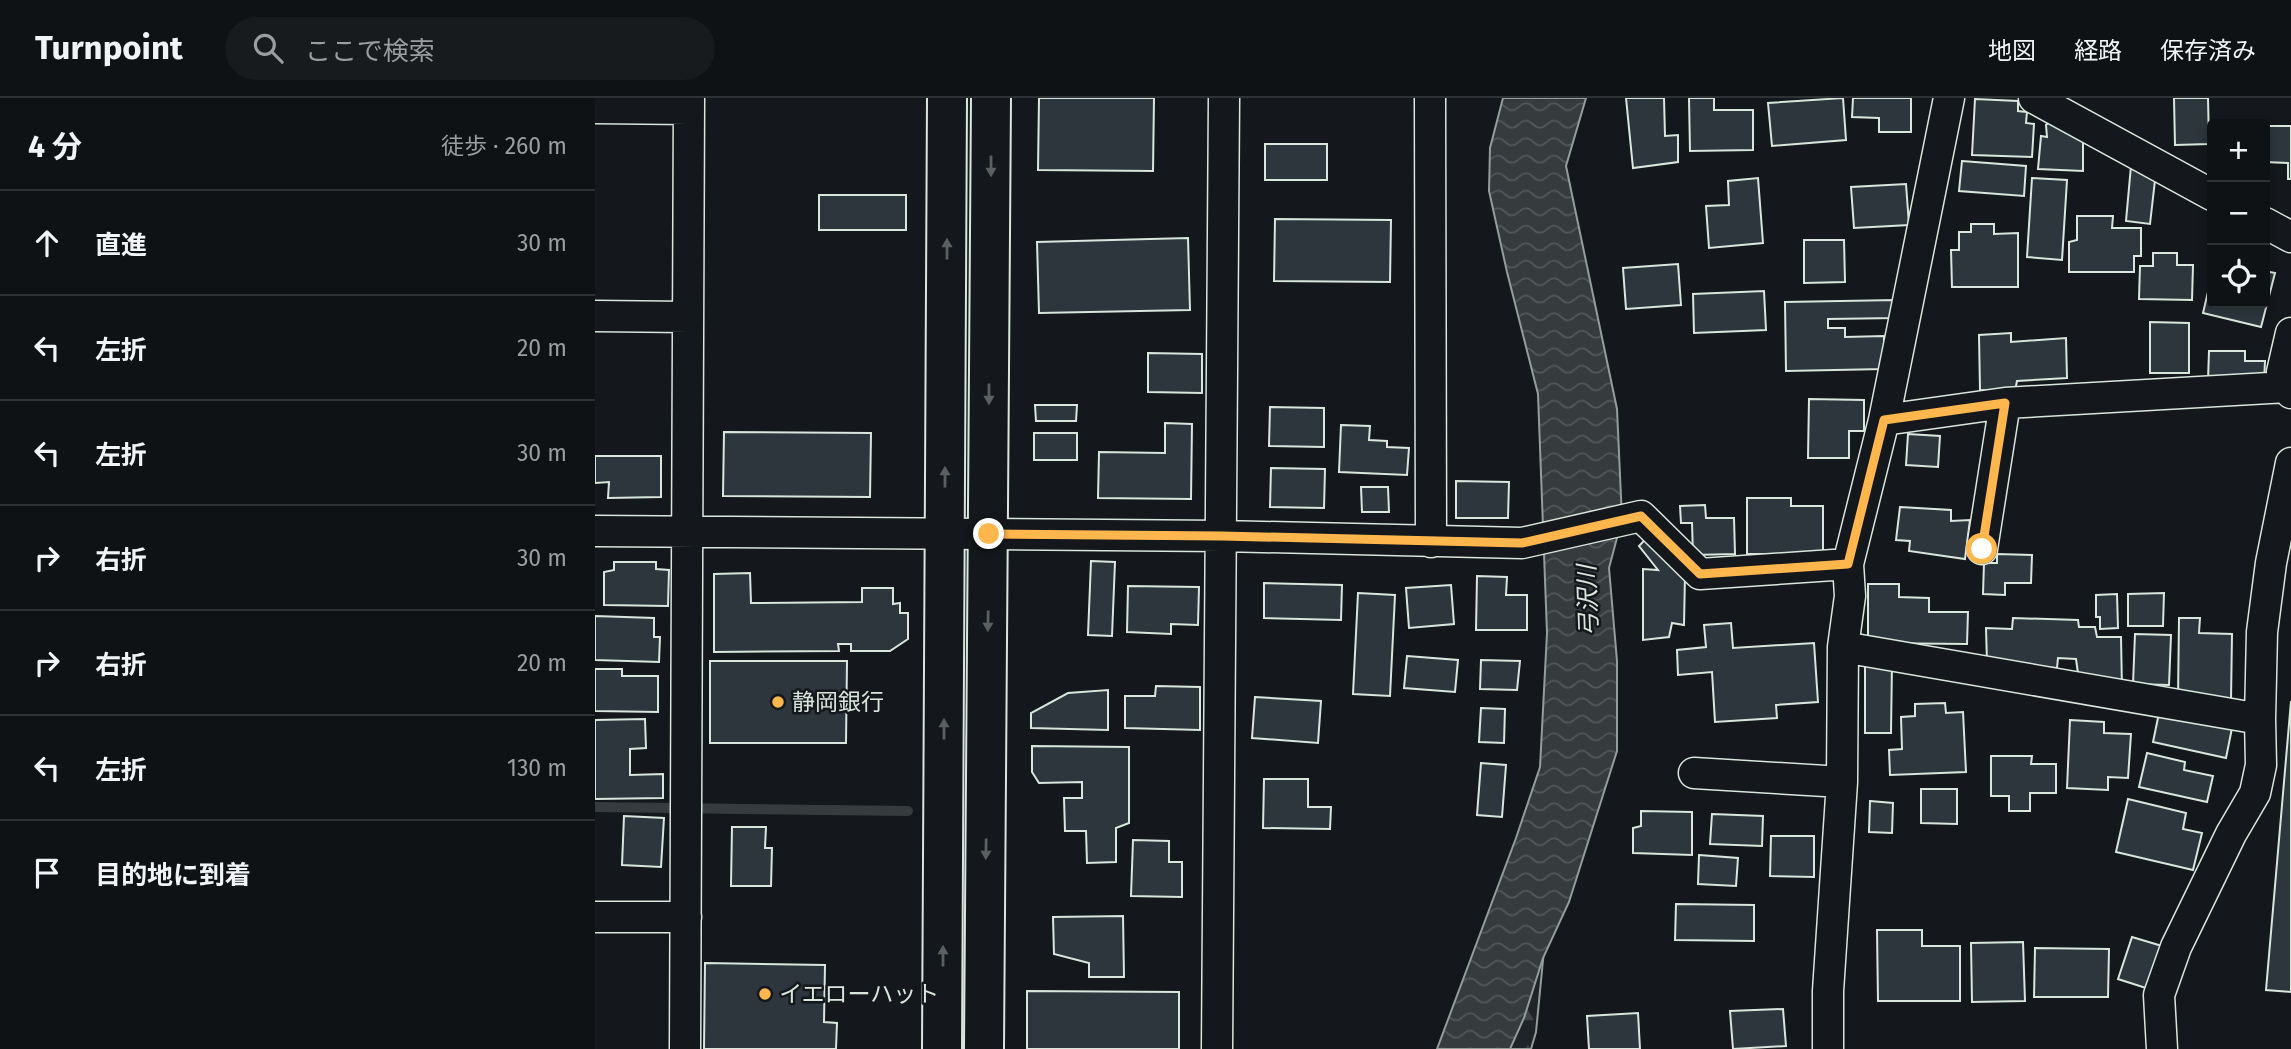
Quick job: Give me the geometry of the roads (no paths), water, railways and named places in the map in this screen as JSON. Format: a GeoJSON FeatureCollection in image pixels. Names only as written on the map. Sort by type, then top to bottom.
{"type":"FeatureCollection","features":[{"type":"Feature","properties":{"kind":"street"},"geometry":{"type":"LineString","coordinates":[[942,1049],[947,98]]}},
{"type":"Feature","properties":{"kind":"street"},"geometry":{"type":"LineString","coordinates":[[984,1049],[991,98]]}},
{"type":"Feature","properties":{"kind":"street"},"geometry":{"type":"LineString","coordinates":[[1217,1049],[1224,98]]}},
{"type":"Feature","properties":{"kind":"street"},"geometry":{"type":"LineString","coordinates":[[1430,98],[1431,542]]}},
{"type":"Feature","properties":{"kind":"street"},"geometry":{"type":"LineString","coordinates":[[1828,1049],[1842,782],[1843,647],[1850,596],[1848,564],[1884,420],[1949,98]]}},
{"type":"Feature","properties":{"kind":"street"},"geometry":{"type":"LineString","coordinates":[[2034,98],[2207,192]]}},
{"type":"Feature","properties":{"kind":"street"},"geometry":{"type":"LineString","coordinates":[[595,108],[689,104],[685,1049]]}},
{"type":"Feature","properties":{"kind":"street"},"geometry":{"type":"LineString","coordinates":[[2270,226],[2291,237]]}},
{"type":"Feature","properties":{"kind":"street"},"geometry":{"type":"LineString","coordinates":[[595,316],[687,317]]}},
{"type":"Feature","properties":{"kind":"street"},"geometry":{"type":"LineString","coordinates":[[1884,420],[2005,403],[2289,390],[2281,372],[2291,333]]}},
{"type":"Feature","properties":{"kind":"street"},"geometry":{"type":"LineString","coordinates":[[1982,549],[2005,403]]}},
{"type":"Feature","properties":{"kind":"street"},"geometry":{"type":"LineString","coordinates":[[2162,1049],[2159,995],[2176,947],[2231,834],[2255,793],[2262,765],[2262,632],[2271,563],[2291,463]]}},
{"type":"Feature","properties":{"kind":"street"},"geometry":{"type":"LineString","coordinates":[[595,531],[1222,536],[1522,543],[1641,516],[1700,574],[1848,564]]}},
{"type":"Feature","properties":{"kind":"street"},"geometry":{"type":"LineString","coordinates":[[1843,647],[2260,719]]}},
{"type":"Feature","properties":{"kind":"street"},"geometry":{"type":"LineString","coordinates":[[1694,773],[1842,782]]}},
{"type":"Feature","properties":{"kind":"street"},"geometry":{"type":"LineString","coordinates":[[595,917],[686,917]]}},
{"type":"Feature","properties":{"kind":"water","name":"弓沢川"},"geometry":{"type":"Polygon","coordinates":[[[1503,98],[1586,98],[1566,166],[1617,409],[1622,519],[1609,568],[1617,661],[1617,751],[1569,902],[1543,958],[1524,1018],[1510,1049],[1437,1049],[1540,767],[1547,633],[1538,394],[1489,191],[1490,148],[1503,98]]]}},
{"type":"Feature","properties":{"kind":"waterway"},"geometry":{"type":"LineString","coordinates":[[595,807],[908,811]]}},
{"type":"Feature","properties":{"kind":"place","name":"静岡銀行"},"geometry":{"type":"Point","coordinates":[778,702]}},
{"type":"Feature","properties":{"kind":"place","name":"イエローハット"},"geometry":{"type":"Point","coordinates":[765,994]}}]}
